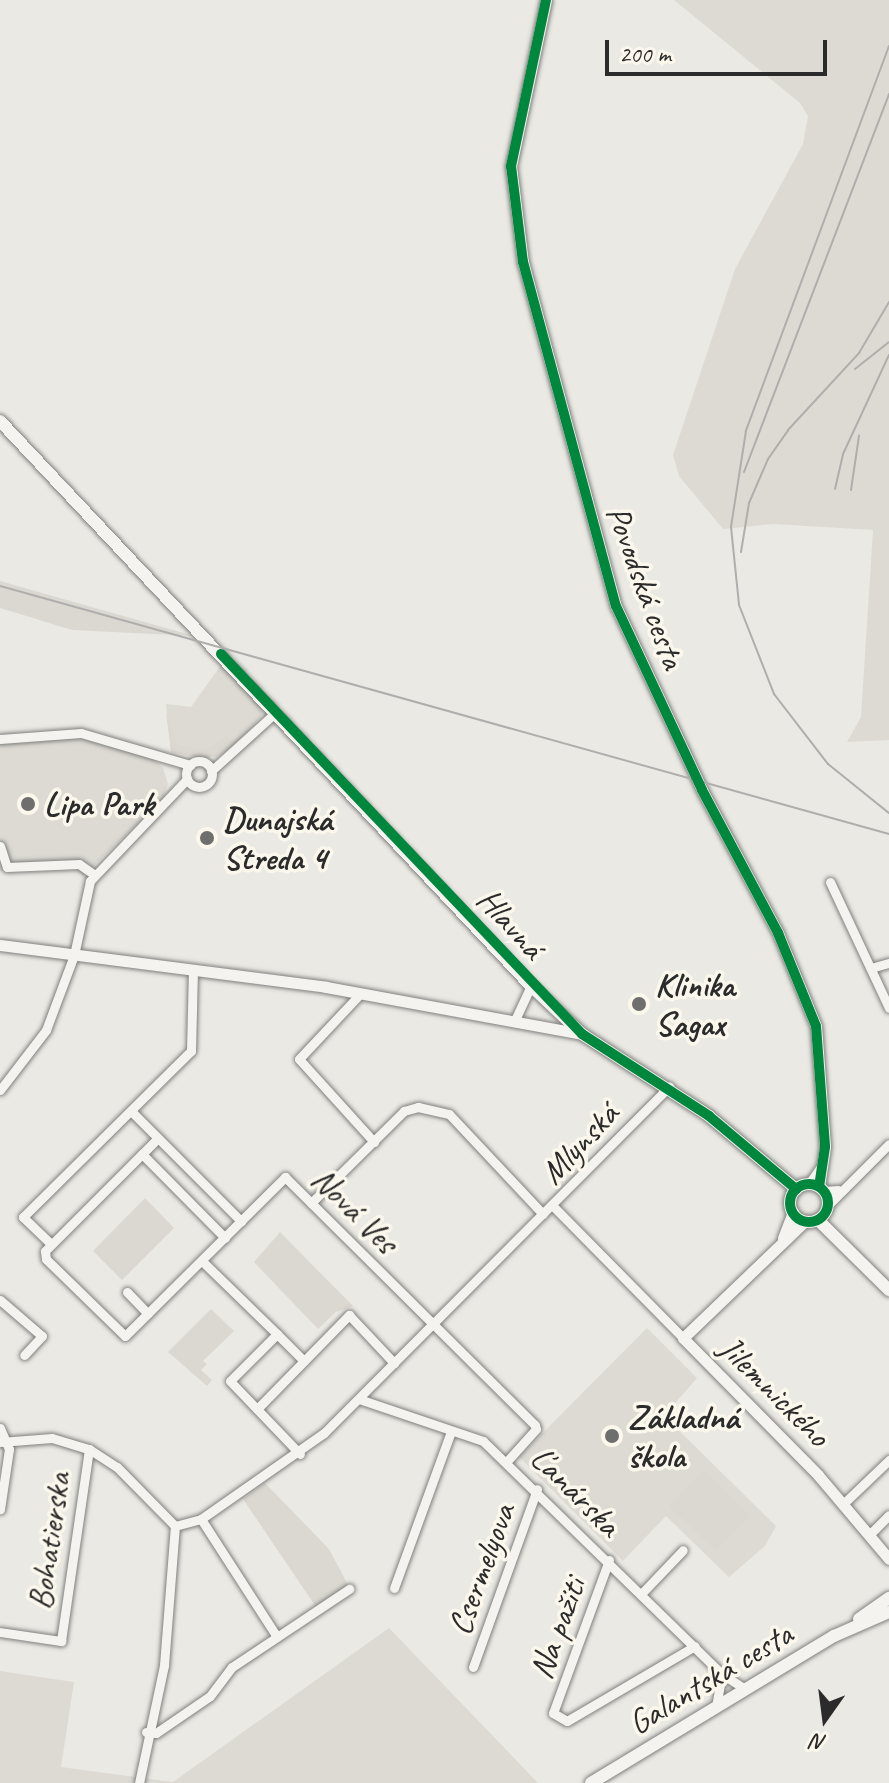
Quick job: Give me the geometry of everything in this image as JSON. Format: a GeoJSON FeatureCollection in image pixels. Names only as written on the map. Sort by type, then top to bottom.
{"type":"FeatureCollection","features":[{"type":"Feature","properties":{"kind":"main road","name":"Hlavná"},"geometry":{"type":"LineString","coordinates":[[0,421],[531,986],[582,1034],[669,1087],[736,1136],[796,1189]]}},
{"type":"Feature","properties":{"kind":"main road"},"geometry":{"type":"LineString","coordinates":[[819,1214],[793,1212],[791,1200],[796,1189],[818,1187],[819,1214],[889,1290]]}},
{"type":"Feature","properties":{"kind":"main road","name":"Galantská cesta"},"geometry":{"type":"LineString","coordinates":[[591,1783],[845,1630],[889,1598]]}},
{"type":"Feature","properties":{"kind":"main road","name":"Galantská cesta"},"geometry":{"type":"LineString","coordinates":[[845,1630],[889,1612]]}},
{"type":"Feature","properties":{"kind":"main road","name":"Galantská cesta"},"geometry":{"type":"LineString","coordinates":[[585,1783],[604,1774]]}},
{"type":"Feature","properties":{"kind":"street","name":"Povodská cesta"},"geometry":{"type":"LineString","coordinates":[[546,0],[511,166],[525,274],[616,606],[702,790],[778,933],[816,1026],[822,1065],[818,1187]]}},
{"type":"Feature","properties":{"kind":"street"},"geometry":{"type":"LineString","coordinates":[[187,779],[197,787],[205,786],[211,771],[275,713]]}},
{"type":"Feature","properties":{"kind":"street"},"geometry":{"type":"LineString","coordinates":[[0,739],[81,733],[190,765],[202,762],[211,771]]}},
{"type":"Feature","properties":{"kind":"street"},"geometry":{"type":"LineString","coordinates":[[0,1090],[46,1030],[74,955],[85,895],[95,875],[187,779],[190,765]]}},
{"type":"Feature","properties":{"kind":"street"},"geometry":{"type":"LineString","coordinates":[[0,846],[7,867],[79,864],[95,875]]}},
{"type":"Feature","properties":{"kind":"street"},"geometry":{"type":"LineString","coordinates":[[830,882],[889,1008]]}},
{"type":"Feature","properties":{"kind":"street"},"geometry":{"type":"LineString","coordinates":[[0,945],[360,994],[582,1034]]}},
{"type":"Feature","properties":{"kind":"street"},"geometry":{"type":"LineString","coordinates":[[871,968],[889,963]]}},
{"type":"Feature","properties":{"kind":"street"},"geometry":{"type":"LineString","coordinates":[[155,1135],[142,1154],[51,1244],[23,1217],[191,1051],[193,971]]}},
{"type":"Feature","properties":{"kind":"street"},"geometry":{"type":"LineString","coordinates":[[514,1022],[531,986]]}},
{"type":"Feature","properties":{"kind":"street"},"geometry":{"type":"LineString","coordinates":[[360,994],[299,1059],[374,1142]]}},
{"type":"Feature","properties":{"kind":"street","name":"Mlynská"},"geometry":{"type":"LineString","coordinates":[[669,1087],[552,1205],[683,1338]]}},
{"type":"Feature","properties":{"kind":"street"},"geometry":{"type":"LineString","coordinates":[[311,1203],[409,1107],[449,1114],[543,1214]]}},
{"type":"Feature","properties":{"kind":"street"},"geometry":{"type":"LineString","coordinates":[[131,1111],[241,1221]]}},
{"type":"Feature","properties":{"kind":"street"},"geometry":{"type":"LineString","coordinates":[[819,1214],[838,1190],[889,1144]]}},
{"type":"Feature","properties":{"kind":"street"},"geometry":{"type":"LineString","coordinates":[[142,1154],[225,1238]]}},
{"type":"Feature","properties":{"kind":"street","name":"Nová Ves"},"geometry":{"type":"LineString","coordinates":[[51,1244],[46,1259],[125,1336],[285,1177],[536,1429],[508,1460]]}},
{"type":"Feature","properties":{"kind":"street"},"geometry":{"type":"LineString","coordinates":[[818,1187],[838,1190]]}},
{"type":"Feature","properties":{"kind":"street"},"geometry":{"type":"LineString","coordinates":[[175,1526],[201,1519],[300,1454],[552,1205]]}},
{"type":"Feature","properties":{"kind":"street","name":"Jilemnického"},"geometry":{"type":"LineString","coordinates":[[782,1242],[793,1212]]}},
{"type":"Feature","properties":{"kind":"street","name":"Jilemnického"},"geometry":{"type":"LineString","coordinates":[[819,1214],[782,1242],[683,1338],[843,1504],[886,1557],[889,1567]]}},
{"type":"Feature","properties":{"kind":"street"},"geometry":{"type":"LineString","coordinates":[[202,1261],[304,1361]]}},
{"type":"Feature","properties":{"kind":"street"},"geometry":{"type":"LineString","coordinates":[[127,1292],[148,1314]]}},
{"type":"Feature","properties":{"kind":"street"},"geometry":{"type":"LineString","coordinates":[[0,1300],[42,1336],[24,1355]]}},
{"type":"Feature","properties":{"kind":"street"},"geometry":{"type":"LineString","coordinates":[[257,1409],[349,1315],[394,1363]]}},
{"type":"Feature","properties":{"kind":"street"},"geometry":{"type":"LineString","coordinates":[[277,1334],[230,1381],[300,1454]]}},
{"type":"Feature","properties":{"kind":"street","name":"Ľanárska"},"geometry":{"type":"LineString","coordinates":[[359,1399],[483,1441],[508,1460],[722,1674],[745,1689]]}},
{"type":"Feature","properties":{"kind":"street"},"geometry":{"type":"LineString","coordinates":[[0,1428],[3,1441],[0,1509]]}},
{"type":"Feature","properties":{"kind":"street"},"geometry":{"type":"LineString","coordinates":[[394,1588],[451,1431]]}},
{"type":"Feature","properties":{"kind":"street"},"geometry":{"type":"LineString","coordinates":[[3,1441],[52,1438],[89,1449],[131,1481],[175,1526],[164,1665],[146,1732],[139,1783]]}},
{"type":"Feature","properties":{"kind":"street","name":"Bohatierska"},"geometry":{"type":"LineString","coordinates":[[0,1632],[61,1641],[89,1449]]}},
{"type":"Feature","properties":{"kind":"street"},"geometry":{"type":"LineString","coordinates":[[843,1504],[889,1460]]}},
{"type":"Feature","properties":{"kind":"street","name":"Csermelyova"},"geometry":{"type":"LineString","coordinates":[[473,1667],[537,1489]]}},
{"type":"Feature","properties":{"kind":"street"},"geometry":{"type":"LineString","coordinates":[[869,1535],[889,1515]]}},
{"type":"Feature","properties":{"kind":"street"},"geometry":{"type":"LineString","coordinates":[[201,1519],[277,1637]]}},
{"type":"Feature","properties":{"kind":"street"},"geometry":{"type":"LineString","coordinates":[[642,1593],[683,1550]]}},
{"type":"Feature","properties":{"kind":"street","name":"Na pažiti"},"geometry":{"type":"LineString","coordinates":[[609,1560],[553,1713],[567,1721],[695,1646]]}},
{"type":"Feature","properties":{"kind":"street"},"geometry":{"type":"LineString","coordinates":[[146,1732],[156,1733],[210,1696],[232,1667],[349,1589]]}},
{"type":"Feature","properties":{"kind":"street"},"geometry":{"type":"LineString","coordinates":[[716,1707],[722,1674]]}},
{"type":"Feature","properties":{"kind":"shaded area"},"geometry":{"type":"Polygon","coordinates":[[[674,0],[889,0],[889,740],[847,742],[861,717],[873,530],[773,524],[723,529],[679,476],[673,455],[735,269],[803,144],[808,116],[800,103],[674,0]]]}},
{"type":"Feature","properties":{"kind":"shaded area"},"geometry":{"type":"Polygon","coordinates":[[[0,581],[194,636],[72,630],[0,608],[0,581]]]}},
{"type":"Feature","properties":{"kind":"shaded area"},"geometry":{"type":"Polygon","coordinates":[[[221,665],[261,707],[262,715],[236,745],[216,757],[171,752],[166,704],[191,707],[221,665]]]}},
{"type":"Feature","properties":{"kind":"shaded area"},"geometry":{"type":"Polygon","coordinates":[[[166,712],[178,745],[206,749],[226,737],[235,744],[206,759],[171,752],[166,712]]]}},
{"type":"Feature","properties":{"kind":"shaded area"},"geometry":{"type":"Polygon","coordinates":[[[65,731],[152,758],[163,768],[168,784],[163,799],[83,876],[74,867],[0,871],[0,735],[65,731]]]}},
{"type":"Feature","properties":{"kind":"shaded area"},"geometry":{"type":"Polygon","coordinates":[[[145,1198],[174,1228],[122,1280],[93,1251],[145,1198]]]}},
{"type":"Feature","properties":{"kind":"shaded area"},"geometry":{"type":"Polygon","coordinates":[[[280,1232],[353,1306],[336,1312],[318,1329],[254,1262],[280,1232]]]}},
{"type":"Feature","properties":{"kind":"shaded area"},"geometry":{"type":"Polygon","coordinates":[[[211,1309],[234,1331],[203,1361],[207,1364],[201,1370],[212,1380],[207,1386],[168,1352],[211,1309]]]}},
{"type":"Feature","properties":{"kind":"shaded area","name":"Základná škola"},"geometry":{"type":"Polygon","coordinates":[[[647,1328],[697,1378],[664,1416],[776,1526],[765,1546],[729,1577],[666,1516],[623,1561],[519,1457],[647,1328]]]}},
{"type":"Feature","properties":{"kind":"shaded area"},"geometry":{"type":"Polygon","coordinates":[[[704,1470],[750,1515],[716,1551],[669,1506],[704,1470]]]}},
{"type":"Feature","properties":{"kind":"shaded area"},"geometry":{"type":"Polygon","coordinates":[[[265,1483],[329,1549],[348,1585],[316,1607],[243,1499],[265,1483]]]}},
{"type":"Feature","properties":{"kind":"shaded area"},"geometry":{"type":"Polygon","coordinates":[[[389,1628],[538,1783],[0,1783],[0,1671],[74,1682],[61,1767],[173,1782],[389,1628]]]}},
{"type":"Feature","properties":{"kind":"railway"},"geometry":{"type":"LineString","coordinates":[[889,46],[746,431],[731,527],[739,605],[774,694],[828,764],[889,813]]}},
{"type":"Feature","properties":{"kind":"railway"},"geometry":{"type":"LineString","coordinates":[[744,472],[889,94]]}},
{"type":"Feature","properties":{"kind":"railway"},"geometry":{"type":"LineString","coordinates":[[741,552],[749,503],[768,459],[788,430],[859,353],[889,302]]}},
{"type":"Feature","properties":{"kind":"railway"},"geometry":{"type":"LineString","coordinates":[[855,369],[889,342]]}},
{"type":"Feature","properties":{"kind":"railway"},"geometry":{"type":"LineString","coordinates":[[835,489],[843,454],[889,355]]}},
{"type":"Feature","properties":{"kind":"railway"},"geometry":{"type":"LineString","coordinates":[[851,490],[859,436]]}},
{"type":"Feature","properties":{"kind":"railway"},"geometry":{"type":"LineString","coordinates":[[0,586],[889,834]]}},
{"type":"Feature","properties":{"kind":"cycle path"},"geometry":{"type":"LineString","coordinates":[[546,0],[511,166],[523,262],[616,606],[702,790],[778,933],[816,1026],[825,1147],[819,1187]]}},
{"type":"Feature","properties":{"kind":"cycle path"},"geometry":{"type":"LineString","coordinates":[[221,654],[582,1034],[709,1116],[796,1189]]}},
{"type":"Feature","properties":{"kind":"cycle path"},"geometry":{"type":"LineString","coordinates":[[809,1184],[822,1190],[828,1203],[822,1216],[809,1222],[796,1216],[790,1203],[796,1190],[809,1184]]}},
{"type":"Feature","properties":{"kind":"place","name":"Lipa Park"},"geometry":{"type":"Point","coordinates":[28,804]}},
{"type":"Feature","properties":{"kind":"place","name":"Dunajská Streda 4"},"geometry":{"type":"Point","coordinates":[207,838]}},
{"type":"Feature","properties":{"kind":"place","name":"Klinika Sagax"},"geometry":{"type":"Point","coordinates":[639,1004]}},
{"type":"Feature","properties":{"kind":"place","name":"Základná škola"},"geometry":{"type":"Point","coordinates":[612,1436]}}]}
